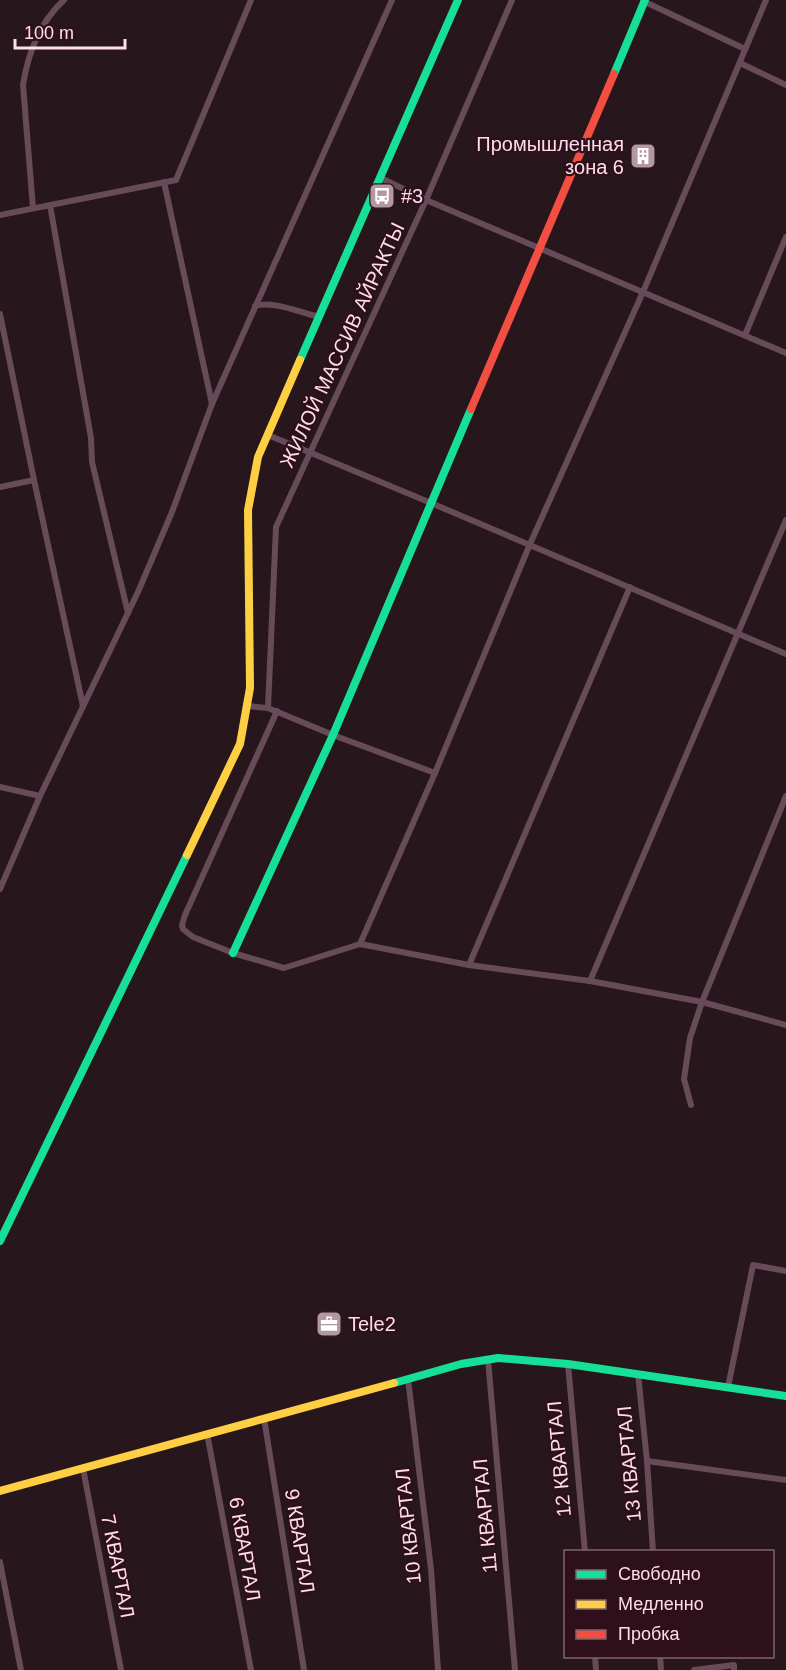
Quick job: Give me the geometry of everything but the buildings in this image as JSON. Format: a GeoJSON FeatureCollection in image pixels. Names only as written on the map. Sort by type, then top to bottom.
{"type":"FeatureCollection","features":[{"type":"Feature","properties":{"kind":"street"},"geometry":{"type":"LineString","coordinates":[[33,208],[23,85],[25,69],[40,28],[52,11],[64,0]]}},
{"type":"Feature","properties":{"kind":"street"},"geometry":{"type":"LineString","coordinates":[[0,215],[176,180],[251,0]]}},
{"type":"Feature","properties":{"kind":"street"},"geometry":{"type":"LineString","coordinates":[[0,889],[40,796],[128,613],[172,512],[212,404],[392,0]]}},
{"type":"Feature","properties":{"kind":"street"},"geometry":{"type":"LineString","coordinates":[[0,1241],[240,744],[250,688],[248,510],[258,457],[458,0]]}},
{"type":"Feature","properties":{"kind":"street","name":"ЖИЛОЙ МАССИВ АЙРАКТЫ"},"geometry":{"type":"LineString","coordinates":[[268,708],[276,527],[426,200],[512,0]]}},
{"type":"Feature","properties":{"kind":"street"},"geometry":{"type":"LineString","coordinates":[[233,953],[333,735],[644,0],[746,49]]}},
{"type":"Feature","properties":{"kind":"street"},"geometry":{"type":"LineString","coordinates":[[360,944],[435,773],[530,544],[643,292],[766,0]]}},
{"type":"Feature","properties":{"kind":"street"},"geometry":{"type":"LineString","coordinates":[[740,63],[786,85]]}},
{"type":"Feature","properties":{"kind":"street"},"geometry":{"type":"LineString","coordinates":[[381,178],[426,200],[786,353]]}},
{"type":"Feature","properties":{"kind":"street"},"geometry":{"type":"LineString","coordinates":[[164,182],[212,404]]}},
{"type":"Feature","properties":{"kind":"street"},"geometry":{"type":"LineString","coordinates":[[50,205],[91,438],[92,462],[128,613]]}},
{"type":"Feature","properties":{"kind":"street"},"geometry":{"type":"LineString","coordinates":[[745,335],[786,237]]}},
{"type":"Feature","properties":{"kind":"street"},"geometry":{"type":"LineString","coordinates":[[255,306],[273,305],[320,317]]}},
{"type":"Feature","properties":{"kind":"street"},"geometry":{"type":"LineString","coordinates":[[0,314],[84,707]]}},
{"type":"Feature","properties":{"kind":"street"},"geometry":{"type":"LineString","coordinates":[[268,435],[786,654]]}},
{"type":"Feature","properties":{"kind":"street"},"geometry":{"type":"LineString","coordinates":[[0,487],[34,480]]}},
{"type":"Feature","properties":{"kind":"street"},"geometry":{"type":"LineString","coordinates":[[590,981],[786,520]]}},
{"type":"Feature","properties":{"kind":"street"},"geometry":{"type":"LineString","coordinates":[[469,965],[630,587]]}},
{"type":"Feature","properties":{"kind":"street"},"geometry":{"type":"LineString","coordinates":[[246,706],[277,711],[333,735],[435,773]]}},
{"type":"Feature","properties":{"kind":"street"},"geometry":{"type":"LineString","coordinates":[[277,711],[185,915],[183,929],[193,937],[233,953],[284,968],[360,944],[469,965],[590,981],[702,1002],[786,1025]]}},
{"type":"Feature","properties":{"kind":"street"},"geometry":{"type":"LineString","coordinates":[[0,787],[40,796]]}},
{"type":"Feature","properties":{"kind":"street"},"geometry":{"type":"LineString","coordinates":[[691,1105],[684,1079],[690,1038],[702,1002],[786,796]]}},
{"type":"Feature","properties":{"kind":"street"},"geometry":{"type":"LineString","coordinates":[[728,1387],[753,1265],[786,1271]]}},
{"type":"Feature","properties":{"kind":"street"},"geometry":{"type":"LineString","coordinates":[[0,1491],[461,1364],[488,1359],[568,1364],[786,1396]]}},
{"type":"Feature","properties":{"kind":"street","name":"11 КВАРТАЛ"},"geometry":{"type":"LineString","coordinates":[[488,1359],[515,1670]]}},
{"type":"Feature","properties":{"kind":"street","name":"12 КВАРТАЛ"},"geometry":{"type":"LineString","coordinates":[[568,1364],[585,1550]]}},
{"type":"Feature","properties":{"kind":"street","name":"13 КВАРТАЛ"},"geometry":{"type":"LineString","coordinates":[[638,1374],[653,1550]]}},
{"type":"Feature","properties":{"kind":"street","name":"10 КВАРТАЛ"},"geometry":{"type":"LineString","coordinates":[[408,1379],[431,1569],[438,1670]]}},
{"type":"Feature","properties":{"kind":"street","name":"9 КВАРТАЛ"},"geometry":{"type":"LineString","coordinates":[[264,1418],[304,1670]]}},
{"type":"Feature","properties":{"kind":"street","name":"6 КВАРТАЛ"},"geometry":{"type":"LineString","coordinates":[[207,1433],[250,1670]]}},
{"type":"Feature","properties":{"kind":"street"},"geometry":{"type":"LineString","coordinates":[[647,1461],[786,1480]]}},
{"type":"Feature","properties":{"kind":"street","name":"7 КВАРТАЛ"},"geometry":{"type":"LineString","coordinates":[[83,1468],[121,1670]]}},
{"type":"Feature","properties":{"kind":"street"},"geometry":{"type":"LineString","coordinates":[[0,1562],[21,1670]]}},
{"type":"Feature","properties":{"kind":"street"},"geometry":{"type":"LineString","coordinates":[[694,1670],[734,1667]]}},
{"type":"Feature","properties":{"kind":"traffic: fast"},"geometry":{"type":"LineString","coordinates":[[300,360],[458,0]]}},
{"type":"Feature","properties":{"kind":"traffic: fast"},"geometry":{"type":"LineString","coordinates":[[614,74],[645,0]]}},
{"type":"Feature","properties":{"kind":"traffic: fast"},"geometry":{"type":"LineString","coordinates":[[233,953],[333,735],[471,409]]}},
{"type":"Feature","properties":{"kind":"traffic: fast"},"geometry":{"type":"LineString","coordinates":[[0,1241],[187,855]]}},
{"type":"Feature","properties":{"kind":"traffic: fast"},"geometry":{"type":"LineString","coordinates":[[394,1383],[461,1364],[498,1358],[568,1364],[786,1396]]}},
{"type":"Feature","properties":{"kind":"traffic: slow"},"geometry":{"type":"LineString","coordinates":[[187,855],[240,744],[250,688],[248,510],[258,457],[300,360]]}},
{"type":"Feature","properties":{"kind":"traffic: slow"},"geometry":{"type":"LineString","coordinates":[[0,1491],[394,1383]]}},
{"type":"Feature","properties":{"kind":"traffic: jam"},"geometry":{"type":"LineString","coordinates":[[471,409],[614,74]]}},
{"type":"Feature","properties":{"kind":"place","name":"Промышленная зона 6"},"geometry":{"type":"Point","coordinates":[643,156]}},
{"type":"Feature","properties":{"kind":"place","name":"#3"},"geometry":{"type":"Point","coordinates":[382,196]}},
{"type":"Feature","properties":{"kind":"place","name":"Tele2"},"geometry":{"type":"Point","coordinates":[329,1324]}}]}
